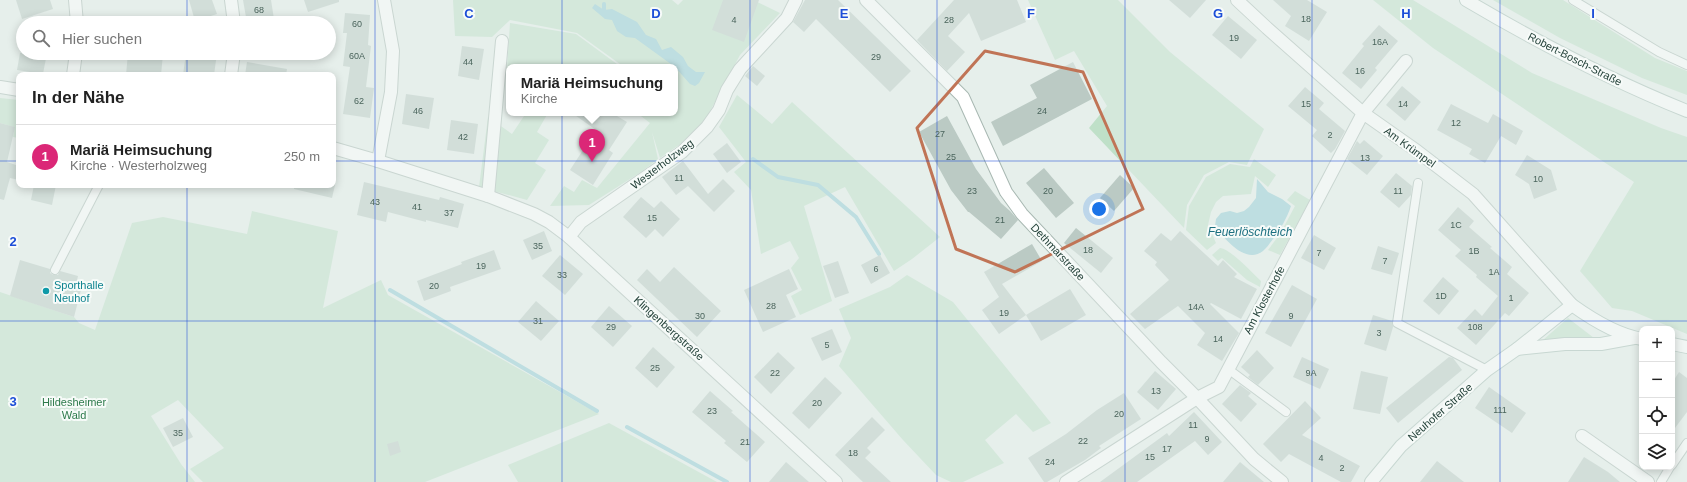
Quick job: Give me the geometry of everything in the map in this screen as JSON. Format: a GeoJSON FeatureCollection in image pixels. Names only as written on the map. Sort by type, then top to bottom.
{"type":"FeatureCollection","features":[{"type":"Feature","properties":{"kind":"street"},"geometry":{"type":"LineString","coordinates":[[74,0],[76,16]]}},
{"type":"Feature","properties":{"kind":"street"},"geometry":{"type":"LineString","coordinates":[[231,0],[233,16]]}},
{"type":"Feature","properties":{"kind":"street"},"geometry":{"type":"LineString","coordinates":[[378,161],[391,92],[393,51],[384,0]]}},
{"type":"Feature","properties":{"kind":"street","name":"Westerholzweg"},"geometry":{"type":"LineString","coordinates":[[569,237],[582,222],[682,152],[707,127],[719,110],[727,90],[740,69],[787,18],[796,0]]}},
{"type":"Feature","properties":{"kind":"street","name":"Dethmarstraße"},"geometry":{"type":"LineString","coordinates":[[866,0],[963,97],[1006,192],[1022,214],[1254,459],[1282,482]]}},
{"type":"Feature","properties":{"kind":"street","name":"Am Krümpel"},"geometry":{"type":"LineString","coordinates":[[1237,0],[1363,113],[1417,151],[1473,194],[1572,305]]}},
{"type":"Feature","properties":{"kind":"street","name":"Robert-Bosch-Straße"},"geometry":{"type":"LineString","coordinates":[[1466,0],[1551,48],[1633,89],[1687,111]]}},
{"type":"Feature","properties":{"kind":"street"},"geometry":{"type":"LineString","coordinates":[[488,196],[502,41]]}},
{"type":"Feature","properties":{"kind":"street"},"geometry":{"type":"LineString","coordinates":[[73,72],[75,60]]}},
{"type":"Feature","properties":{"kind":"street"},"geometry":{"type":"LineString","coordinates":[[231,72],[233,60]]}},
{"type":"Feature","properties":{"kind":"street","name":"Am Klosterhofe"},"geometry":{"type":"LineString","coordinates":[[1066,482],[1197,398],[1219,387],[1363,113],[1406,61]]}},
{"type":"Feature","properties":{"kind":"street"},"geometry":{"type":"LineString","coordinates":[[0,87],[16,90]]}},
{"type":"Feature","properties":{"kind":"street","name":"Klingenbergstraße"},"geometry":{"type":"LineString","coordinates":[[336,149],[488,196],[534,214],[549,222],[569,237],[836,482]]}},
{"type":"Feature","properties":{"kind":"street","name":"Neuhofer Straße"},"geometry":{"type":"LineString","coordinates":[[1371,482],[1402,446],[1487,370],[1517,349],[1572,305],[1594,320],[1638,339]]}},
{"type":"Feature","properties":{"kind":"street","name":"Neuhofer Straße"},"geometry":{"type":"LineString","coordinates":[[1517,349],[1565,344],[1601,344],[1638,339]]}},
{"type":"Feature","properties":{"kind":"street"},"geometry":{"type":"LineString","coordinates":[[1675,345],[1687,347]]}},
{"type":"Feature","properties":{"kind":"street"},"geometry":{"type":"LineString","coordinates":[[1582,436],[1648,482]]}},
{"type":"Feature","properties":{"kind":"lane"},"geometry":{"type":"LineString","coordinates":[[1573,0],[1659,52],[1687,64]]}},
{"type":"Feature","properties":{"kind":"lane"},"geometry":{"type":"LineString","coordinates":[[1418,184],[1397,323],[1487,370]]}},
{"type":"Feature","properties":{"kind":"lane"},"geometry":{"type":"LineString","coordinates":[[55,270],[97,188]]}},
{"type":"Feature","properties":{"kind":"lane"},"geometry":{"type":"LineString","coordinates":[[1228,369],[1286,412]]}},
{"type":"Feature","properties":{"kind":"lane"},"geometry":{"type":"LineString","coordinates":[[1675,460],[1687,443]]}},
{"type":"Feature","properties":{"kind":"lane"},"geometry":{"type":"LineString","coordinates":[[1661,482],[1668,470]]}},
{"type":"Feature","properties":{"kind":"highlighted area"},"geometry":{"type":"Polygon","coordinates":[[[985,51],[1083,72],[1143,209],[1015,272],[956,249],[917,128],[985,51]]]}},
{"type":"Feature","properties":{"kind":"green space"},"geometry":{"type":"Polygon","coordinates":[[[453,0],[672,0],[678,5],[683,0],[753,0],[780,13],[740,55],[708,115],[700,125],[679,145],[660,158],[652,132],[658,159],[641,172],[589,205],[550,206],[564,186],[574,192],[582,180],[597,188],[650,123],[641,116],[678,116],[678,64],[620,64],[577,33],[510,20],[492,37],[455,36],[453,0]]]}},
{"type":"Feature","properties":{"kind":"green space"},"geometry":{"type":"Polygon","coordinates":[[[1028,0],[1118,0],[1170,52],[1264,129],[1247,165],[1229,162],[1204,175],[1187,205],[1184,228],[1089,128],[1107,106],[1074,51],[1055,60],[1028,0]]]}},
{"type":"Feature","properties":{"kind":"green space"},"geometry":{"type":"Polygon","coordinates":[[[1373,0],[1413,0],[1532,73],[1661,128],[1687,137],[1687,334],[1675,329],[1675,326],[1668,326],[1632,311],[1612,308],[1580,271],[1634,182],[1433,48],[1373,0]]]}},
{"type":"Feature","properties":{"kind":"green space"},"geometry":{"type":"Polygon","coordinates":[[[1493,0],[1563,0],[1655,58],[1687,71],[1687,95],[1642,78],[1560,38],[1493,0]]]}},
{"type":"Feature","properties":{"kind":"green space"},"geometry":{"type":"Polygon","coordinates":[[[510,23],[576,34],[617,64],[507,64],[510,23]]]}},
{"type":"Feature","properties":{"kind":"green space"},"geometry":{"type":"Polygon","coordinates":[[[737,95],[772,124],[792,102],[940,237],[894,271],[845,187],[804,206],[832,301],[800,315],[791,296],[802,290],[791,268],[799,258],[790,241],[761,254],[751,190],[734,172],[746,162],[719,127],[737,95]]]}},
{"type":"Feature","properties":{"kind":"green space"},"geometry":{"type":"Polygon","coordinates":[[[0,98],[16,100],[16,138],[13,137],[14,127],[0,123],[0,98]]]}},
{"type":"Feature","properties":{"kind":"green space"},"geometry":{"type":"Polygon","coordinates":[[[524,116],[546,116],[537,132],[549,140],[535,163],[546,170],[527,200],[479,187],[488,117],[512,134],[524,116]]]}},
{"type":"Feature","properties":{"kind":"green space"},"geometry":{"type":"Polygon","coordinates":[[[1254,159],[1276,175],[1268,187],[1255,176],[1251,194],[1223,196],[1216,202],[1211,212],[1208,225],[1216,243],[1207,250],[1186,230],[1189,206],[1206,177],[1230,164],[1250,167],[1254,159]]]}},
{"type":"Feature","properties":{"kind":"green space"},"geometry":{"type":"Polygon","coordinates":[[[1295,191],[1310,200],[1280,255],[1268,250],[1280,234],[1295,206],[1287,200],[1295,191]]]}},
{"type":"Feature","properties":{"kind":"green space","name":"Hildesheimer Wald"},"geometry":{"type":"Polygon","coordinates":[[[252,211],[338,231],[323,308],[381,280],[388,295],[599,414],[425,482],[203,482],[190,469],[224,448],[178,400],[151,416],[181,464],[195,482],[0,482],[0,292],[74,317],[79,323],[95,330],[132,223],[163,217],[247,234],[252,211]]]}},
{"type":"Feature","properties":{"kind":"green space"},"geometry":{"type":"Polygon","coordinates":[[[1220,248],[1230,252],[1247,267],[1261,281],[1260,287],[1247,280],[1222,258],[1218,261],[1212,255],[1220,248]]]}},
{"type":"Feature","properties":{"kind":"green space"},"geometry":{"type":"Polygon","coordinates":[[[907,275],[953,302],[1051,423],[1033,432],[1016,414],[985,440],[1004,463],[963,482],[951,482],[936,475],[903,440],[839,366],[851,338],[839,309],[890,287],[907,275]]]}},
{"type":"Feature","properties":{"kind":"green space"},"geometry":{"type":"Polygon","coordinates":[[[1568,318],[1594,338],[1543,340],[1568,318]]]}},
{"type":"Feature","properties":{"kind":"green space"},"geometry":{"type":"Polygon","coordinates":[[[609,423],[717,482],[518,482],[508,465],[609,423]]]}},
{"type":"Feature","properties":{"kind":"water"},"geometry":{"type":"Polygon","coordinates":[[[595,4],[604,10],[612,9],[637,22],[646,35],[656,39],[662,50],[671,47],[683,57],[688,66],[696,72],[705,72],[699,83],[695,86],[690,84],[678,70],[678,64],[671,64],[635,38],[626,37],[617,31],[612,20],[605,19],[592,8],[595,4]]]}},
{"type":"Feature","properties":{"kind":"water","name":"Feuerlöschteich"},"geometry":{"type":"Polygon","coordinates":[[[1257,179],[1268,192],[1282,199],[1291,206],[1281,228],[1267,247],[1263,251],[1249,255],[1229,243],[1215,226],[1216,219],[1221,213],[1230,211],[1237,213],[1244,211],[1249,207],[1256,198],[1257,179]]]}},
{"type":"Feature","properties":{"kind":"building"},"geometry":{"type":"Polygon","coordinates":[[[16,0],[50,0],[53,9],[31,16],[21,16],[16,0]]]}},
{"type":"Feature","properties":{"kind":"building"},"geometry":{"type":"Polygon","coordinates":[[[189,0],[212,0],[217,14],[211,16],[194,16],[189,0]]]}},
{"type":"Feature","properties":{"kind":"building"},"geometry":{"type":"Polygon","coordinates":[[[243,0],[271,0],[274,16],[246,16],[243,0]]]}},
{"type":"Feature","properties":{"kind":"building"},"geometry":{"type":"Polygon","coordinates":[[[304,0],[339,0],[339,2],[308,12],[304,0]]]}},
{"type":"Feature","properties":{"kind":"building"},"geometry":{"type":"Polygon","coordinates":[[[723,0],[759,0],[744,42],[712,30],[723,0]]]}},
{"type":"Feature","properties":{"kind":"building"},"geometry":{"type":"Polygon","coordinates":[[[805,0],[838,0],[911,71],[890,92],[816,19],[804,32],[793,22],[805,0]]]}},
{"type":"Feature","properties":{"kind":"building"},"geometry":{"type":"Polygon","coordinates":[[[954,0],[1017,0],[1026,22],[981,41],[969,13],[948,36],[965,52],[947,71],[917,40],[954,0]]]}},
{"type":"Feature","properties":{"kind":"building"},"geometry":{"type":"Polygon","coordinates":[[[1169,0],[1206,0],[1190,18],[1169,0]]]}},
{"type":"Feature","properties":{"kind":"building"},"geometry":{"type":"Polygon","coordinates":[[[1273,0],[1307,0],[1327,12],[1309,41],[1285,26],[1291,16],[1273,0]]]}},
{"type":"Feature","properties":{"kind":"building"},"geometry":{"type":"Polygon","coordinates":[[[345,13],[370,15],[368,45],[371,46],[366,87],[374,88],[370,118],[343,114],[350,67],[343,66],[347,33],[343,33],[345,13]]]}},
{"type":"Feature","properties":{"kind":"building"},"geometry":{"type":"Polygon","coordinates":[[[1228,16],[1257,40],[1241,59],[1212,35],[1228,16]]]}},
{"type":"Feature","properties":{"kind":"building"},"geometry":{"type":"Polygon","coordinates":[[[1379,25],[1398,41],[1375,68],[1377,70],[1361,89],[1342,73],[1364,46],[1362,44],[1379,25]]]}},
{"type":"Feature","properties":{"kind":"building"},"geometry":{"type":"Polygon","coordinates":[[[462,46],[484,49],[479,80],[458,76],[462,46]]]}},
{"type":"Feature","properties":{"kind":"building"},"geometry":{"type":"Polygon","coordinates":[[[19,60],[46,60],[43,72],[17,70],[19,60]]]}},
{"type":"Feature","properties":{"kind":"building"},"geometry":{"type":"Polygon","coordinates":[[[127,60],[162,60],[161,72],[126,72],[127,60]]]}},
{"type":"Feature","properties":{"kind":"building"},"geometry":{"type":"Polygon","coordinates":[[[185,60],[216,60],[214,72],[183,72],[185,60]]]}},
{"type":"Feature","properties":{"kind":"building"},"geometry":{"type":"Polygon","coordinates":[[[247,62],[287,69],[286,72],[245,72],[247,62]]]}},
{"type":"Feature","properties":{"kind":"building"},"geometry":{"type":"Polygon","coordinates":[[[1073,62],[1092,99],[1003,146],[991,122],[1037,98],[1030,85],[1073,62]]]}},
{"type":"Feature","properties":{"kind":"building"},"geometry":{"type":"Polygon","coordinates":[[[753,66],[765,76],[757,86],[745,76],[753,66]]]}},
{"type":"Feature","properties":{"kind":"building"},"geometry":{"type":"Polygon","coordinates":[[[1402,86],[1421,102],[1405,121],[1386,105],[1402,86]]]}},
{"type":"Feature","properties":{"kind":"building"},"geometry":{"type":"Polygon","coordinates":[[[1305,87],[1324,103],[1319,109],[1345,131],[1335,149],[1331,153],[1312,136],[1317,130],[1288,106],[1305,87]]]}},
{"type":"Feature","properties":{"kind":"building"},"geometry":{"type":"Polygon","coordinates":[[[406,94],[434,98],[429,129],[402,124],[406,94]]]}},
{"type":"Feature","properties":{"kind":"building"},"geometry":{"type":"Polygon","coordinates":[[[1451,104],[1488,123],[1493,114],[1523,131],[1516,145],[1501,136],[1485,163],[1469,154],[1472,149],[1437,130],[1451,104]]]}},
{"type":"Feature","properties":{"kind":"building"},"geometry":{"type":"Polygon","coordinates":[[[576,116],[617,116],[627,122],[609,150],[613,153],[593,185],[570,170],[596,130],[576,116]]]}},
{"type":"Feature","properties":{"kind":"building"},"geometry":{"type":"Polygon","coordinates":[[[947,116],[976,169],[1001,203],[1018,220],[1001,239],[968,212],[951,190],[919,132],[947,116]]]}},
{"type":"Feature","properties":{"kind":"building"},"geometry":{"type":"Polygon","coordinates":[[[451,120],[478,124],[474,154],[447,150],[451,120]]]}},
{"type":"Feature","properties":{"kind":"building"},"geometry":{"type":"Polygon","coordinates":[[[0,123],[15,127],[7,162],[16,165],[16,179],[10,178],[4,200],[0,199],[0,123]]]}},
{"type":"Feature","properties":{"kind":"building"},"geometry":{"type":"Polygon","coordinates":[[[1364,140],[1383,156],[1367,175],[1347,159],[1357,141],[1360,144],[1364,140]]]}},
{"type":"Feature","properties":{"kind":"building"},"geometry":{"type":"Polygon","coordinates":[[[727,143],[741,162],[727,173],[713,154],[727,143]]]}},
{"type":"Feature","properties":{"kind":"building"},"geometry":{"type":"Polygon","coordinates":[[[1527,155],[1551,170],[1557,190],[1534,199],[1529,184],[1515,175],[1527,155]]]}},
{"type":"Feature","properties":{"kind":"building"},"geometry":{"type":"Polygon","coordinates":[[[683,161],[708,194],[723,179],[735,191],[714,212],[688,186],[676,195],[662,177],[683,161]]]}},
{"type":"Feature","properties":{"kind":"building"},"geometry":{"type":"Polygon","coordinates":[[[1044,168],[1074,203],[1056,218],[1026,183],[1044,168]]]}},
{"type":"Feature","properties":{"kind":"building"},"geometry":{"type":"Polygon","coordinates":[[[1396,173],[1412,186],[1411,195],[1399,208],[1380,192],[1396,173]]]}},
{"type":"Feature","properties":{"kind":"building"},"geometry":{"type":"Polygon","coordinates":[[[1120,175],[1134,188],[1114,211],[1100,198],[1120,175]]]}},
{"type":"Feature","properties":{"kind":"building"},"geometry":{"type":"Polygon","coordinates":[[[364,182],[439,200],[440,197],[464,204],[458,228],[426,220],[426,222],[388,212],[386,222],[357,215],[364,182]]]}},
{"type":"Feature","properties":{"kind":"building"},"geometry":{"type":"Polygon","coordinates":[[[33,188],[55,188],[52,205],[31,200],[33,188]]]}},
{"type":"Feature","properties":{"kind":"building"},"geometry":{"type":"Polygon","coordinates":[[[294,188],[334,188],[332,198],[294,188]]]}},
{"type":"Feature","properties":{"kind":"building"},"geometry":{"type":"Polygon","coordinates":[[[641,197],[654,208],[661,201],[680,219],[663,237],[655,229],[646,238],[623,217],[641,197]]]}},
{"type":"Feature","properties":{"kind":"building"},"geometry":{"type":"Polygon","coordinates":[[[1458,207],[1474,221],[1469,227],[1512,267],[1507,274],[1529,293],[1509,316],[1505,313],[1476,345],[1457,328],[1475,309],[1482,316],[1498,296],[1455,256],[1461,250],[1438,230],[1458,207]]]}},
{"type":"Feature","properties":{"kind":"building"},"geometry":{"type":"Polygon","coordinates":[[[1076,228],[1113,258],[1101,273],[1064,243],[1076,228]]]}},
{"type":"Feature","properties":{"kind":"building"},"geometry":{"type":"Polygon","coordinates":[[[544,231],[552,251],[532,260],[523,240],[544,231]]]}},
{"type":"Feature","properties":{"kind":"building"},"geometry":{"type":"Polygon","coordinates":[[[1180,231],[1218,266],[1223,260],[1237,274],[1234,277],[1257,289],[1241,319],[1211,303],[1210,304],[1239,333],[1222,361],[1197,345],[1205,333],[1178,306],[1145,329],[1130,314],[1169,280],[1155,265],[1157,262],[1144,251],[1161,233],[1171,241],[1180,231]]]}},
{"type":"Feature","properties":{"kind":"building"},"geometry":{"type":"Polygon","coordinates":[[[1314,235],[1336,248],[1324,270],[1301,258],[1314,235]]]}},
{"type":"Feature","properties":{"kind":"building"},"geometry":{"type":"Polygon","coordinates":[[[1032,244],[1042,261],[1002,284],[1026,315],[999,334],[982,310],[999,297],[984,272],[1032,244]]]}},
{"type":"Feature","properties":{"kind":"building"},"geometry":{"type":"Polygon","coordinates":[[[1378,246],[1399,253],[1392,275],[1371,269],[1378,246]]]}},
{"type":"Feature","properties":{"kind":"building"},"geometry":{"type":"Polygon","coordinates":[[[494,250],[501,269],[450,287],[451,291],[424,301],[417,281],[494,250]]]}},
{"type":"Feature","properties":{"kind":"building"},"geometry":{"type":"Polygon","coordinates":[[[560,255],[583,274],[565,295],[542,276],[560,255]]]}},
{"type":"Feature","properties":{"kind":"building"},"geometry":{"type":"Polygon","coordinates":[[[880,255],[890,273],[871,284],[861,265],[880,255]]]}},
{"type":"Feature","properties":{"kind":"building","name":"Sporthalle Neuhof"},"geometry":{"type":"Polygon","coordinates":[[[20,260],[50,269],[50,273],[53,275],[58,275],[60,271],[78,276],[76,285],[82,286],[74,317],[10,296],[20,260]]]}},
{"type":"Feature","properties":{"kind":"building"},"geometry":{"type":"Polygon","coordinates":[[[838,261],[849,293],[835,298],[823,266],[838,261]]]}},
{"type":"Feature","properties":{"kind":"building"},"geometry":{"type":"Polygon","coordinates":[[[674,267],[721,311],[697,337],[637,280],[647,269],[660,282],[674,267]]]}},
{"type":"Feature","properties":{"kind":"building"},"geometry":{"type":"Polygon","coordinates":[[[789,269],[798,289],[786,295],[796,317],[763,332],[744,290],[789,269]]]}},
{"type":"Feature","properties":{"kind":"building"},"geometry":{"type":"Polygon","coordinates":[[[1443,277],[1459,291],[1439,315],[1423,301],[1443,277]]]}},
{"type":"Feature","properties":{"kind":"building"},"geometry":{"type":"Polygon","coordinates":[[[1292,285],[1317,299],[1291,347],[1265,333],[1292,285]]]}},
{"type":"Feature","properties":{"kind":"building"},"geometry":{"type":"Polygon","coordinates":[[[1070,289],[1086,315],[1041,341],[1026,315],[1070,289]]]}},
{"type":"Feature","properties":{"kind":"building"},"geometry":{"type":"Polygon","coordinates":[[[536,301],[559,321],[541,341],[518,322],[536,301]]]}},
{"type":"Feature","properties":{"kind":"building"},"geometry":{"type":"Polygon","coordinates":[[[609,306],[632,326],[613,347],[591,327],[609,306]]]}},
{"type":"Feature","properties":{"kind":"building"},"geometry":{"type":"Polygon","coordinates":[[[1373,315],[1392,321],[1393,327],[1386,351],[1364,344],[1373,315]]]}},
{"type":"Feature","properties":{"kind":"building"},"geometry":{"type":"Polygon","coordinates":[[[832,329],[842,352],[822,361],[811,338],[832,329]]]}},
{"type":"Feature","properties":{"kind":"building"},"geometry":{"type":"Polygon","coordinates":[[[653,347],[675,367],[657,388],[635,368],[653,347]]]}},
{"type":"Feature","properties":{"kind":"building"},"geometry":{"type":"Polygon","coordinates":[[[1257,350],[1274,368],[1258,385],[1248,377],[1250,375],[1241,367],[1257,350]]]}},
{"type":"Feature","properties":{"kind":"building"},"geometry":{"type":"Polygon","coordinates":[[[778,352],[795,368],[771,394],[754,377],[778,352]]]}},
{"type":"Feature","properties":{"kind":"building"},"geometry":{"type":"Polygon","coordinates":[[[1302,357],[1329,369],[1320,389],[1293,377],[1302,357]]]}},
{"type":"Feature","properties":{"kind":"building"},"geometry":{"type":"Polygon","coordinates":[[[1449,357],[1453,358],[1462,370],[1398,423],[1386,408],[1449,357]]]}},
{"type":"Feature","properties":{"kind":"building"},"geometry":{"type":"Polygon","coordinates":[[[1155,371],[1176,389],[1158,410],[1137,392],[1155,371]]]}},
{"type":"Feature","properties":{"kind":"building"},"geometry":{"type":"Polygon","coordinates":[[[1361,371],[1388,377],[1380,414],[1353,409],[1361,371]]]}},
{"type":"Feature","properties":{"kind":"building"},"geometry":{"type":"Polygon","coordinates":[[[1679,372],[1687,378],[1687,412],[1675,428],[1675,398],[1675,378],[1679,372]]]}},
{"type":"Feature","properties":{"kind":"building"},"geometry":{"type":"Polygon","coordinates":[[[825,377],[842,393],[809,429],[792,413],[825,377]]]}},
{"type":"Feature","properties":{"kind":"building"},"geometry":{"type":"Polygon","coordinates":[[[1240,385],[1251,393],[1248,396],[1257,404],[1241,422],[1222,404],[1240,385]]]}},
{"type":"Feature","properties":{"kind":"building"},"geometry":{"type":"Polygon","coordinates":[[[1489,387],[1526,413],[1512,433],[1475,408],[1489,387]]]}},
{"type":"Feature","properties":{"kind":"building"},"geometry":{"type":"Polygon","coordinates":[[[710,391],[765,442],[747,462],[724,443],[726,441],[692,412],[710,391]]]}},
{"type":"Feature","properties":{"kind":"building"},"geometry":{"type":"Polygon","coordinates":[[[1124,393],[1141,419],[1099,446],[1101,448],[1085,460],[1047,482],[1044,482],[1028,458],[1066,434],[1097,410],[1124,393]]]}},
{"type":"Feature","properties":{"kind":"building"},"geometry":{"type":"Polygon","coordinates":[[[1305,401],[1321,418],[1302,435],[1360,466],[1351,482],[1341,482],[1289,454],[1281,462],[1263,444],[1305,401]]]}},
{"type":"Feature","properties":{"kind":"building"},"geometry":{"type":"Polygon","coordinates":[[[1194,412],[1222,442],[1208,455],[1195,441],[1137,482],[1100,482],[1167,433],[1169,436],[1194,412]]]}},
{"type":"Feature","properties":{"kind":"building"},"geometry":{"type":"Polygon","coordinates":[[[872,417],[885,430],[867,448],[871,452],[865,458],[891,482],[863,482],[835,455],[872,417]]]}},
{"type":"Feature","properties":{"kind":"building"},"geometry":{"type":"Polygon","coordinates":[[[183,418],[193,437],[173,447],[163,428],[183,418]]]}},
{"type":"Feature","properties":{"kind":"building"},"geometry":{"type":"Polygon","coordinates":[[[398,441],[401,452],[390,456],[387,444],[398,441]]]}},
{"type":"Feature","properties":{"kind":"building"},"geometry":{"type":"Polygon","coordinates":[[[1584,457],[1608,472],[1620,482],[1568,482],[1584,457]]]}},
{"type":"Feature","properties":{"kind":"building"},"geometry":{"type":"Polygon","coordinates":[[[1437,461],[1464,482],[1420,482],[1437,461]]]}},
{"type":"Feature","properties":{"kind":"building"},"geometry":{"type":"Polygon","coordinates":[[[786,462],[809,482],[769,482],[786,462]]]}},
{"type":"Feature","properties":{"kind":"building"},"geometry":{"type":"Polygon","coordinates":[[[1240,462],[1264,482],[1223,482],[1240,462]]]}},
{"type":"Feature","properties":{"kind":"waterway"},"geometry":{"type":"LineString","coordinates":[[604,4],[604,10]]}},
{"type":"Feature","properties":{"kind":"waterway"},"geometry":{"type":"LineString","coordinates":[[753,159],[778,177],[818,185],[856,217],[879,254]]}},
{"type":"Feature","properties":{"kind":"waterway"},"geometry":{"type":"LineString","coordinates":[[390,290],[597,411]]}},
{"type":"Feature","properties":{"kind":"waterway"},"geometry":{"type":"LineString","coordinates":[[627,427],[727,482]]}},
{"type":"Feature","properties":{"kind":"place","name":"Mariä Heimsuchung"},"geometry":{"type":"Point","coordinates":[592,162]}},
{"type":"Feature","properties":{"kind":"place","name":"Sporthalle Neuhof"},"geometry":{"type":"Point","coordinates":[46,291]}}]}
